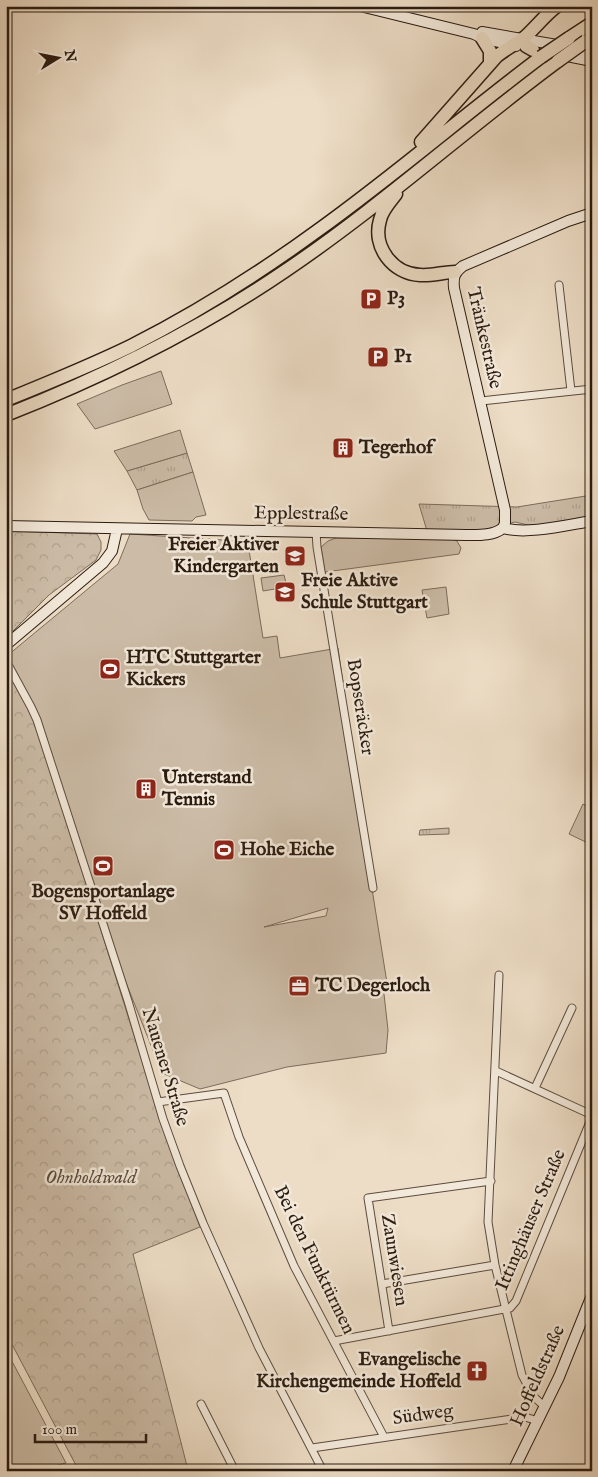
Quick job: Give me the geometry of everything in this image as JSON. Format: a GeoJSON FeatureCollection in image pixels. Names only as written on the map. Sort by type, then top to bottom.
{"type":"FeatureCollection","features":[{"type":"Feature","properties":{"kind":"highway"},"geometry":{"type":"LineString","coordinates":[[398,168],[490,63],[517,42],[557,6]]}},
{"type":"Feature","properties":{"kind":"highway"},"geometry":{"type":"LineString","coordinates":[[6,400],[131,346],[187,316],[250,277],[316,232],[481,102],[537,54],[592,23]]}},
{"type":"Feature","properties":{"kind":"highway"},"geometry":{"type":"LineString","coordinates":[[478,36],[490,51],[490,63]]}},
{"type":"Feature","properties":{"kind":"highway"},"geometry":{"type":"LineString","coordinates":[[517,42],[537,54]]}},
{"type":"Feature","properties":{"kind":"highway"},"geometry":{"type":"LineString","coordinates":[[6,415],[70,390],[136,359],[197,326],[285,272],[332,238],[511,95],[558,61],[590,43]]}},
{"type":"Feature","properties":{"kind":"highway"},"geometry":{"type":"LineString","coordinates":[[407,179],[385,208],[380,218],[378,237],[386,258],[396,266],[414,274],[455,272]]}},
{"type":"Feature","properties":{"kind":"main road"},"geometry":{"type":"LineString","coordinates":[[360,6],[478,36],[483,32],[517,42],[590,43]]}},
{"type":"Feature","properties":{"kind":"main road"},"geometry":{"type":"LineString","coordinates":[[537,54],[592,61]]}},
{"type":"Feature","properties":{"kind":"main road","name":"Tränkestraße"},"geometry":{"type":"LineString","coordinates":[[503,528],[506,523],[505,510],[453,278],[455,272],[463,266],[568,221],[592,213]]}},
{"type":"Feature","properties":{"kind":"main road","name":"Epplestraße"},"geometry":{"type":"LineString","coordinates":[[6,526],[480,535],[499,531],[503,528],[516,531],[592,521]]}},
{"type":"Feature","properties":{"kind":"main road"},"geometry":{"type":"LineString","coordinates":[[6,645],[103,563],[112,551],[117,529]]}},
{"type":"Feature","properties":{"kind":"main road","name":"Hoffeldstraße"},"geometry":{"type":"LineString","coordinates":[[513,1471],[559,1377],[592,1295]]}},
{"type":"Feature","properties":{"kind":"street"},"geometry":{"type":"LineString","coordinates":[[559,285],[571,391]]}},
{"type":"Feature","properties":{"kind":"street"},"geometry":{"type":"LineString","coordinates":[[481,402],[592,390]]}},
{"type":"Feature","properties":{"kind":"street","name":"Bopseräcker"},"geometry":{"type":"LineString","coordinates":[[316,532],[373,888]]}},
{"type":"Feature","properties":{"kind":"street","name":"Nauener Straße"},"geometry":{"type":"LineString","coordinates":[[6,661],[37,720],[128,1001],[155,1094],[180,1166],[203,1223],[260,1348],[323,1471]]}},
{"type":"Feature","properties":{"kind":"street"},"geometry":{"type":"LineString","coordinates":[[500,975],[488,1222],[490,1242],[522,1375],[533,1396],[545,1407]]}},
{"type":"Feature","properties":{"kind":"street"},"geometry":{"type":"LineString","coordinates":[[535,1088],[572,1008]]}},
{"type":"Feature","properties":{"kind":"street"},"geometry":{"type":"LineString","coordinates":[[496,1071],[592,1116]]}},
{"type":"Feature","properties":{"kind":"street","name":"Bei den Funktürmen"},"geometry":{"type":"LineString","coordinates":[[158,1102],[224,1094],[239,1137],[294,1266],[384,1437]]}},
{"type":"Feature","properties":{"kind":"street","name":"Ittinghäuser Straße"},"geometry":{"type":"LineString","coordinates":[[334,1341],[510,1308],[516,1301],[592,1116]]}},
{"type":"Feature","properties":{"kind":"street","name":"Zaunwiesen"},"geometry":{"type":"LineString","coordinates":[[389,1330],[368,1198],[491,1181]]}},
{"type":"Feature","properties":{"kind":"street"},"geometry":{"type":"LineString","coordinates":[[382,1284],[495,1265]]}},
{"type":"Feature","properties":{"kind":"street"},"geometry":{"type":"LineString","coordinates":[[201,1404],[235,1471]]}},
{"type":"Feature","properties":{"kind":"street","name":"Südweg"},"geometry":{"type":"LineString","coordinates":[[312,1448],[525,1417],[538,1421]]}},
{"type":"Feature","properties":{"kind":"green space"},"geometry":{"type":"Polygon","coordinates":[[[161,371],[172,404],[95,429],[77,404],[122,385],[161,371]]]}},
{"type":"Feature","properties":{"kind":"green space"},"geometry":{"type":"Polygon","coordinates":[[[180,430],[187,453],[127,471],[114,451],[180,430]]]}},
{"type":"Feature","properties":{"kind":"green space"},"geometry":{"type":"Polygon","coordinates":[[[187,453],[193,472],[137,490],[127,471],[187,453]]]}},
{"type":"Feature","properties":{"kind":"green space"},"geometry":{"type":"Polygon","coordinates":[[[193,472],[206,515],[196,517],[192,521],[149,520],[137,490],[193,472]]]}},
{"type":"Feature","properties":{"kind":"green space"},"geometry":{"type":"Polygon","coordinates":[[[592,495],[592,518],[541,525],[515,522],[483,530],[427,531],[419,504],[517,507],[592,495]]]}},
{"type":"Feature","properties":{"kind":"green space"},"geometry":{"type":"Polygon","coordinates":[[[6,531],[97,534],[101,542],[101,550],[96,560],[49,595],[6,638],[6,531]]]}},
{"type":"Feature","properties":{"kind":"green space","name":"Hohe Eiche"},"geometry":{"type":"Polygon","coordinates":[[[130,534],[238,541],[249,550],[263,638],[277,636],[280,658],[338,648],[387,983],[383,985],[388,1030],[386,1053],[287,1067],[200,1089],[162,1073],[121,970],[67,805],[8,655],[118,564],[130,534]],[[328,908],[264,927],[326,916],[328,908]]]}},
{"type":"Feature","properties":{"kind":"green space"},"geometry":{"type":"Polygon","coordinates":[[[336,538],[451,538],[457,541],[461,548],[459,554],[325,572],[321,547],[328,541],[336,538]]]}},
{"type":"Feature","properties":{"kind":"green space"},"geometry":{"type":"Polygon","coordinates":[[[284,575],[287,587],[263,591],[261,578],[284,575]]]}},
{"type":"Feature","properties":{"kind":"green space"},"geometry":{"type":"Polygon","coordinates":[[[446,587],[449,614],[427,618],[422,590],[446,587]]]}},
{"type":"Feature","properties":{"kind":"green space","name":"Ohnholdwald"},"geometry":{"type":"Polygon","coordinates":[[[6,667],[27,703],[38,730],[156,1105],[200,1227],[133,1254],[188,1470],[143,1465],[99,1471],[79,1471],[6,1333],[6,667]]]}},
{"type":"Feature","properties":{"kind":"green space"},"geometry":{"type":"Polygon","coordinates":[[[583,804],[592,809],[592,845],[569,834],[583,804]]]}},
{"type":"Feature","properties":{"kind":"green space"},"geometry":{"type":"Polygon","coordinates":[[[449,828],[449,834],[419,835],[420,830],[449,828]]]}},
{"type":"Feature","properties":{"kind":"green space"},"geometry":{"type":"Polygon","coordinates":[[[6,1350],[66,1463],[35,1471],[6,1471],[6,1350]]]}},
{"type":"Feature","properties":{"kind":"place","name":"P3"},"geometry":{"type":"Point","coordinates":[371,299]}},
{"type":"Feature","properties":{"kind":"place","name":"P1"},"geometry":{"type":"Point","coordinates":[378,357]}},
{"type":"Feature","properties":{"kind":"place","name":"Tegerhof"},"geometry":{"type":"Point","coordinates":[343,448]}},
{"type":"Feature","properties":{"kind":"place","name":"Freier Aktiver Kindergarten"},"geometry":{"type":"Point","coordinates":[295,556]}},
{"type":"Feature","properties":{"kind":"place","name":"Freie Aktive Schule Stuttgart"},"geometry":{"type":"Point","coordinates":[285,592]}},
{"type":"Feature","properties":{"kind":"place","name":"HTC Stuttgarter Kickers"},"geometry":{"type":"Point","coordinates":[110,669]}},
{"type":"Feature","properties":{"kind":"place","name":"Unterstand Tennis"},"geometry":{"type":"Point","coordinates":[146,789]}},
{"type":"Feature","properties":{"kind":"place","name":"Hohe Eiche"},"geometry":{"type":"Point","coordinates":[224,850]}},
{"type":"Feature","properties":{"kind":"place","name":"Bogensportanlage SV Hoffeld"},"geometry":{"type":"Point","coordinates":[103,866]}},
{"type":"Feature","properties":{"kind":"place","name":"TC Degerloch"},"geometry":{"type":"Point","coordinates":[299,986]}},
{"type":"Feature","properties":{"kind":"place","name":"Evangelische Kirchengemeinde Hoffeld"},"geometry":{"type":"Point","coordinates":[477,1371]}}]}
